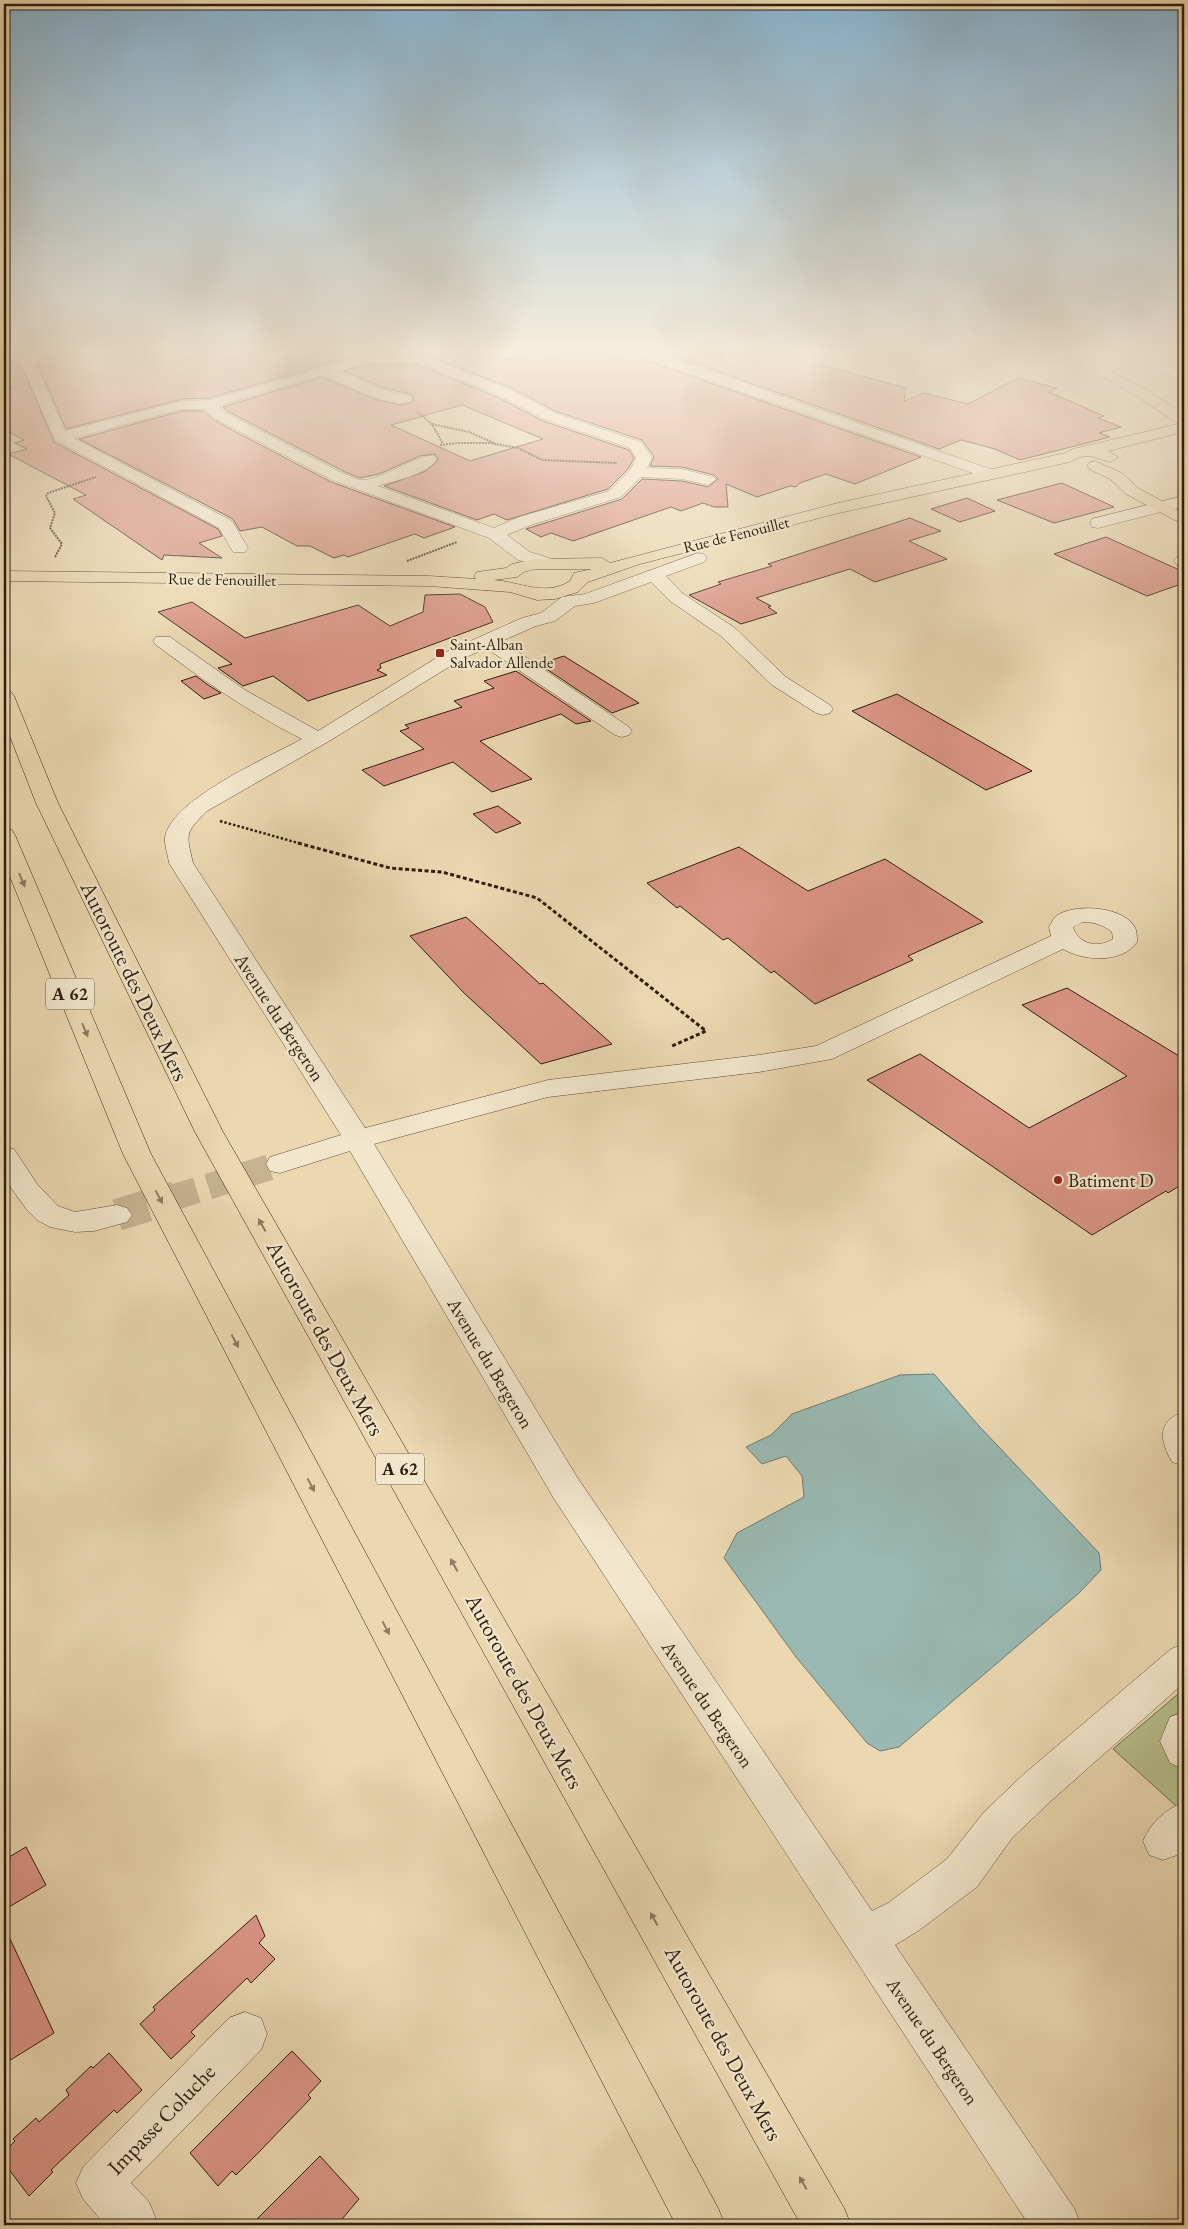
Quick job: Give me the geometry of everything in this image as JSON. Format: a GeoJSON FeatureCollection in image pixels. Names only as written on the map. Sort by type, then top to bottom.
{"type":"FeatureCollection","features":[{"type":"Feature","properties":{"kind":"main road"},"geometry":{"type":"LineString","coordinates":[[1101,459],[1112,454]]}},
{"type":"Feature","properties":{"kind":"main road"},"geometry":{"type":"LineString","coordinates":[[1101,459],[1115,454]]}},
{"type":"Feature","properties":{"kind":"main road","name":"Rue de Fenouillet"},"geometry":{"type":"LineString","coordinates":[[518,575],[542,594],[564,597],[580,580],[634,560],[883,497],[1043,462],[1101,459]]}},
{"type":"Feature","properties":{"kind":"main road"},"geometry":{"type":"LineString","coordinates":[[1101,459],[1132,490],[1174,505],[1184,520]]}},
{"type":"Feature","properties":{"kind":"main road","name":"Rue de Fenouillet"},"geometry":{"type":"LineString","coordinates":[[10,576],[429,581],[518,575],[555,564],[634,560]]}},
{"type":"Feature","properties":{"kind":"main road"},"geometry":{"type":"LineString","coordinates":[[555,564],[576,571],[580,580]]}},
{"type":"Feature","properties":{"kind":"main road","name":"Autoroute des Deux Mers"},"geometry":{"type":"LineString","coordinates":[[4,696],[47,803],[209,1132],[827,2225]]}},
{"type":"Feature","properties":{"kind":"main road","name":"A 62"},"geometry":{"type":"LineString","coordinates":[[4,834],[137,1154],[701,2225]]}},
{"type":"Feature","properties":{"kind":"street"},"geometry":{"type":"LineString","coordinates":[[91,454],[226,525],[239,548]]}},
{"type":"Feature","properties":{"kind":"street"},"geometry":{"type":"LineString","coordinates":[[295,454],[338,476],[495,534],[533,606],[529,622]]}},
{"type":"Feature","properties":{"kind":"street"},"geometry":{"type":"LineString","coordinates":[[495,534],[524,521],[615,494],[639,468],[644,458],[642,454]]}},
{"type":"Feature","properties":{"kind":"street"},"geometry":{"type":"LineString","coordinates":[[933,454],[990,474]]}},
{"type":"Feature","properties":{"kind":"street"},"geometry":{"type":"LineString","coordinates":[[364,485],[411,470],[429,459]]}},
{"type":"Feature","properties":{"kind":"street"},"geometry":{"type":"LineString","coordinates":[[639,468],[708,480]]}},
{"type":"Feature","properties":{"kind":"street"},"geometry":{"type":"LineString","coordinates":[[1098,523],[1174,505]]}},
{"type":"Feature","properties":{"kind":"street"},"geometry":{"type":"LineString","coordinates":[[181,826],[199,806],[318,739],[436,666],[487,640],[529,622],[548,617],[567,604],[564,597],[588,598],[698,558]]}},
{"type":"Feature","properties":{"kind":"street"},"geometry":{"type":"LineString","coordinates":[[654,574],[676,597],[728,632],[779,681],[823,709]]}},
{"type":"Feature","properties":{"kind":"street"},"geometry":{"type":"LineString","coordinates":[[580,580],[604,592]]}},
{"type":"Feature","properties":{"kind":"street"},"geometry":{"type":"LineString","coordinates":[[487,640],[622,731]]}},
{"type":"Feature","properties":{"kind":"street"},"geometry":{"type":"LineString","coordinates":[[163,641],[242,698],[279,721],[318,739]]}},
{"type":"Feature","properties":{"kind":"street","name":"Avenue du Bergeron"},"geometry":{"type":"LineString","coordinates":[[181,826],[176,838],[182,863],[358,1140],[565,1487],[1057,2225]]}},
{"type":"Feature","properties":{"kind":"street"},"geometry":{"type":"LineString","coordinates":[[280,1164],[496,1101],[562,1086],[654,1073],[789,1060],[823,1053],[1065,939]]}},
{"type":"Feature","properties":{"kind":"street"},"geometry":{"type":"LineString","coordinates":[[4,1156],[38,1206],[54,1218],[76,1224],[95,1222],[117,1215]]}},
{"type":"Feature","properties":{"kind":"street"},"geometry":{"type":"LineString","coordinates":[[1184,1425],[1180,1428],[1180,1446],[1184,1453]]}},
{"type":"Feature","properties":{"kind":"street"},"geometry":{"type":"LineString","coordinates":[[865,1938],[903,1917],[962,1873],[998,1825],[1038,1787],[1184,1660]]}},
{"type":"Feature","properties":{"kind":"street"},"geometry":{"type":"LineString","coordinates":[[1184,1729],[1179,1741],[1184,1751]]}},
{"type":"Feature","properties":{"kind":"street","name":"Impasse Coluche"},"geometry":{"type":"LineString","coordinates":[[125,2225],[132,2219],[99,2183],[245,2034]]}},
{"type":"Feature","properties":{"kind":"path"},"geometry":{"type":"LineString","coordinates":[[429,454],[429,459]]}},
{"type":"Feature","properties":{"kind":"path"},"geometry":{"type":"LineString","coordinates":[[527,454],[542,460],[570,463],[591,460],[639,468]]}},
{"type":"Feature","properties":{"kind":"path"},"geometry":{"type":"LineString","coordinates":[[52,562],[62,544],[50,528],[55,513],[46,496],[48,493],[120,470]]}},
{"type":"Feature","properties":{"kind":"path"},"geometry":{"type":"LineString","coordinates":[[181,826],[198,827],[209,817],[390,868],[442,872],[537,898],[706,1031],[672,1046]]}},
{"type":"Feature","properties":{"kind":"green space"},"geometry":{"type":"Polygon","coordinates":[[[1184,1689],[1184,1813],[1113,1749],[1184,1689]]]}},
{"type":"Feature","properties":{"kind":"water"},"geometry":{"type":"Polygon","coordinates":[[[934,1374],[979,1426],[1099,1553],[1101,1570],[1078,1594],[899,1747],[880,1751],[867,1743],[796,1657],[724,1558],[737,1533],[804,1497],[802,1476],[786,1456],[762,1464],[746,1447],[771,1435],[792,1414],[900,1375],[934,1374]]]}},
{"type":"Feature","properties":{"kind":"building"},"geometry":{"type":"Polygon","coordinates":[[[8,454],[77,454],[218,529],[222,536],[199,543],[222,558],[164,555],[162,560],[73,499],[86,495],[8,454]]]}},
{"type":"Feature","properties":{"kind":"building"},"geometry":{"type":"Polygon","coordinates":[[[108,454],[278,454],[331,482],[455,527],[424,538],[415,534],[348,557],[344,555],[334,558],[310,546],[297,546],[262,527],[240,531],[233,519],[108,454]]]}},
{"type":"Feature","properties":{"kind":"building"},"geometry":{"type":"Polygon","coordinates":[[[310,454],[435,454],[420,456],[379,474],[360,478],[310,454]]]}},
{"type":"Feature","properties":{"kind":"building"},"geometry":{"type":"Polygon","coordinates":[[[435,454],[455,454],[470,461],[493,454],[632,454],[634,458],[628,469],[608,489],[507,520],[494,514],[477,520],[384,486],[426,471],[438,460],[435,454]]]}},
{"type":"Feature","properties":{"kind":"building"},"geometry":{"type":"Polygon","coordinates":[[[652,454],[913,454],[921,457],[855,484],[826,474],[800,483],[796,487],[790,486],[757,497],[726,484],[728,507],[714,507],[703,503],[681,511],[671,507],[573,541],[551,533],[541,537],[526,529],[622,499],[642,479],[682,481],[708,487],[718,479],[714,475],[682,467],[650,466],[654,457],[652,454]]]}},
{"type":"Feature","properties":{"kind":"building"},"geometry":{"type":"Polygon","coordinates":[[[1006,454],[1043,454],[1020,460],[1006,454]]]}},
{"type":"Feature","properties":{"kind":"building"},"geometry":{"type":"Polygon","coordinates":[[[1062,483],[1114,507],[1054,523],[997,500],[1062,483]]]}},
{"type":"Feature","properties":{"kind":"building"},"geometry":{"type":"Polygon","coordinates":[[[967,498],[995,511],[960,522],[931,509],[967,498]]]}},
{"type":"Feature","properties":{"kind":"building"},"geometry":{"type":"Polygon","coordinates":[[[910,518],[941,531],[909,541],[947,559],[875,582],[850,569],[756,598],[771,606],[768,607],[777,613],[741,624],[689,595],[721,584],[718,582],[772,566],[768,564],[910,518]]]}},
{"type":"Feature","properties":{"kind":"building"},"geometry":{"type":"Polygon","coordinates":[[[1106,537],[1184,572],[1184,583],[1147,596],[1054,554],[1106,537]]]}},
{"type":"Feature","properties":{"kind":"building"},"geometry":{"type":"Polygon","coordinates":[[[460,594],[485,607],[493,622],[380,664],[381,668],[377,670],[387,675],[308,701],[273,676],[243,686],[218,668],[232,664],[158,612],[192,602],[245,638],[358,605],[390,626],[423,612],[425,595],[460,594]]]}},
{"type":"Feature","properties":{"kind":"building"},"geometry":{"type":"Polygon","coordinates":[[[564,656],[639,703],[612,713],[539,664],[564,656]]]}},
{"type":"Feature","properties":{"kind":"building"},"geometry":{"type":"Polygon","coordinates":[[[516,671],[591,721],[576,724],[561,714],[480,741],[532,779],[492,792],[453,762],[384,786],[362,770],[424,749],[400,731],[409,728],[405,725],[462,707],[454,701],[494,688],[484,681],[516,671]]]}},
{"type":"Feature","properties":{"kind":"building"},"geometry":{"type":"Polygon","coordinates":[[[196,676],[221,693],[204,699],[181,681],[196,676]]]}},
{"type":"Feature","properties":{"kind":"building"},"geometry":{"type":"Polygon","coordinates":[[[897,694],[1032,771],[986,790],[852,711],[897,694]]]}},
{"type":"Feature","properties":{"kind":"building"},"geometry":{"type":"Polygon","coordinates":[[[498,806],[521,823],[496,833],[473,814],[498,806]]]}},
{"type":"Feature","properties":{"kind":"building"},"geometry":{"type":"Polygon","coordinates":[[[739,847],[808,891],[885,859],[983,922],[908,956],[913,960],[815,1004],[774,971],[771,973],[728,938],[723,940],[680,906],[677,908],[647,883],[739,847]]]}},
{"type":"Feature","properties":{"kind":"building"},"geometry":{"type":"Polygon","coordinates":[[[466,917],[540,984],[543,983],[612,1044],[541,1064],[464,993],[410,936],[466,917]]]}},
{"type":"Feature","properties":{"kind":"building"},"geometry":{"type":"Polygon","coordinates":[[[1067,988],[1184,1059],[1184,1183],[1168,1193],[1166,1191],[1092,1235],[867,1080],[920,1054],[1029,1128],[1127,1076],[1022,1005],[1067,988]]]}},
{"type":"Feature","properties":{"kind":"building"},"geometry":{"type":"Polygon","coordinates":[[[26,1847],[46,1885],[4,1910],[4,1860],[26,1847]]]}},
{"type":"Feature","properties":{"kind":"building"},"geometry":{"type":"Polygon","coordinates":[[[256,1915],[265,1936],[259,1943],[275,1959],[251,1983],[247,1978],[191,2032],[195,2036],[171,2059],[140,2024],[155,2010],[153,2007],[256,1915]]]}},
{"type":"Feature","properties":{"kind":"building"},"geometry":{"type":"Polygon","coordinates":[[[4,1926],[54,2033],[4,2064],[4,1926]]]}},
{"type":"Feature","properties":{"kind":"building"},"geometry":{"type":"Polygon","coordinates":[[[292,2051],[321,2081],[308,2095],[311,2098],[260,2151],[236,2175],[232,2171],[218,2186],[190,2153],[292,2051]]]}},
{"type":"Feature","properties":{"kind":"building"},"geometry":{"type":"Polygon","coordinates":[[[109,2053],[142,2090],[117,2113],[114,2110],[51,2170],[53,2172],[29,2196],[4,2163],[4,2152],[15,2141],[13,2139],[36,2118],[39,2122],[69,2095],[66,2090],[91,2066],[93,2068],[109,2053]]]}},
{"type":"Feature","properties":{"kind":"building"},"geometry":{"type":"Polygon","coordinates":[[[320,2156],[359,2199],[337,2225],[251,2225],[320,2156]]]}},
{"type":"Feature","properties":{"kind":"tunnel"},"geometry":{"type":"LineString","coordinates":[[172,1198],[280,1164]]}},
{"type":"Feature","properties":{"kind":"tunnel"},"geometry":{"type":"LineString","coordinates":[[117,1215],[176,1197]]}},
{"type":"Feature","properties":{"kind":"place","name":"Saint-Alban Salvador Allende"},"geometry":{"type":"Point","coordinates":[440,653]}},
{"type":"Feature","properties":{"kind":"place","name":"Batiment D"},"geometry":{"type":"Point","coordinates":[1058,1180]}}]}
